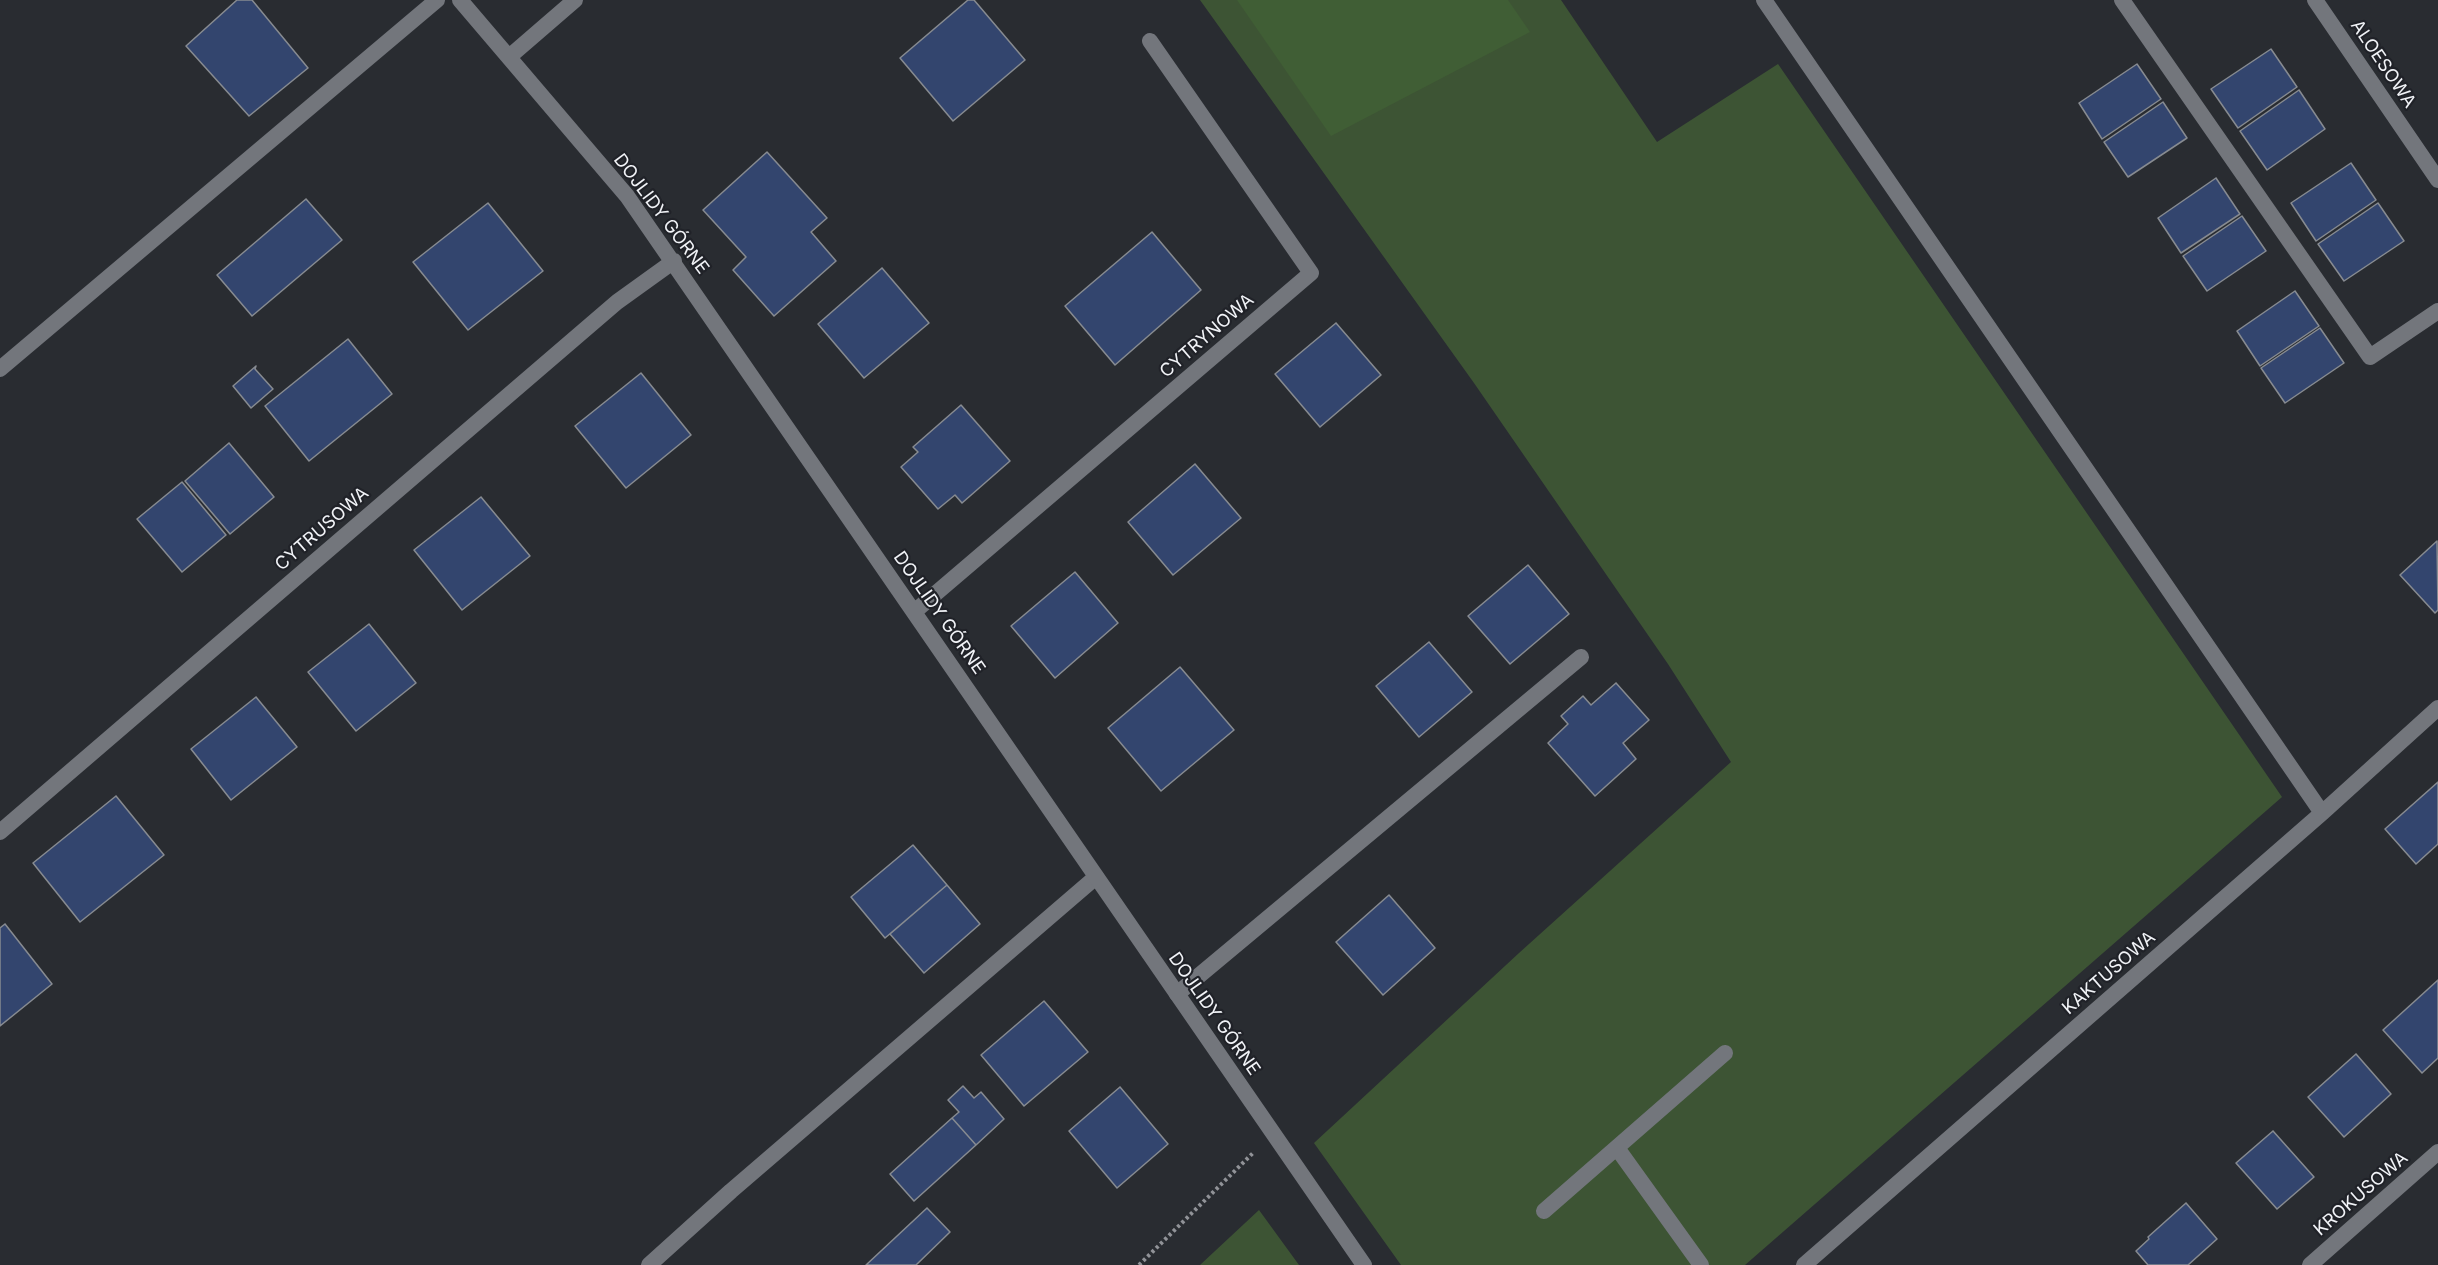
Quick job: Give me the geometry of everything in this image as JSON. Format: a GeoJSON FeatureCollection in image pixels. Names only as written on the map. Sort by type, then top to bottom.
{"type":"FeatureCollection","features":[{"type":"Feature","properties":{"kind":"street"},"geometry":{"type":"LineString","coordinates":[[0,369],[437,0]]}},
{"type":"Feature","properties":{"kind":"street","name":"DOJLIDY GÓRNE"},"geometry":{"type":"LineString","coordinates":[[460,0],[627,196],[674,261],[1364,1265]]}},
{"type":"Feature","properties":{"kind":"street"},"geometry":{"type":"LineString","coordinates":[[509,57],[575,0]]}},
{"type":"Feature","properties":{"kind":"street"},"geometry":{"type":"LineString","coordinates":[[1764,0],[2322,813]]}},
{"type":"Feature","properties":{"kind":"street"},"geometry":{"type":"LineString","coordinates":[[2122,0],[2370,357],[2438,311]]}},
{"type":"Feature","properties":{"kind":"street","name":"ALOESOWA"},"geometry":{"type":"LineString","coordinates":[[2316,0],[2438,180]]}},
{"type":"Feature","properties":{"kind":"street","name":"CYTRYNOWA"},"geometry":{"type":"LineString","coordinates":[[914,612],[1311,273],[1150,41]]}},
{"type":"Feature","properties":{"kind":"street","name":"CYTRUSOWA"},"geometry":{"type":"LineString","coordinates":[[0,832],[617,302],[674,261]]}},
{"type":"Feature","properties":{"kind":"street"},"geometry":{"type":"LineString","coordinates":[[1177,994],[1581,657]]}},
{"type":"Feature","properties":{"kind":"street","name":"KAKTUSOWA"},"geometry":{"type":"LineString","coordinates":[[1804,1265],[2322,813],[2438,708]]}},
{"type":"Feature","properties":{"kind":"street"},"geometry":{"type":"LineString","coordinates":[[649,1265],[731,1191],[1096,877]]}},
{"type":"Feature","properties":{"kind":"street"},"geometry":{"type":"LineString","coordinates":[[1544,1211],[1725,1053]]}},
{"type":"Feature","properties":{"kind":"street"},"geometry":{"type":"LineString","coordinates":[[1617,1148],[1701,1265]]}},
{"type":"Feature","properties":{"kind":"street","name":"KROKUSOWA"},"geometry":{"type":"LineString","coordinates":[[2310,1265],[2438,1152]]}},
{"type":"Feature","properties":{"kind":"path"},"geometry":{"type":"LineString","coordinates":[[1139,1265],[1273,1134]]}},
{"type":"Feature","properties":{"kind":"green space"},"geometry":{"type":"Polygon","coordinates":[[[1200,0],[1561,0],[1657,142],[1778,64],[2282,797],[1745,1265],[1401,1265],[1314,1143],[1519,953],[1731,762],[1668,664],[1474,383],[1200,0]]]}},
{"type":"Feature","properties":{"kind":"green space"},"geometry":{"type":"Polygon","coordinates":[[[1237,0],[1508,0],[1530,32],[1331,136],[1237,0]]]}},
{"type":"Feature","properties":{"kind":"green space"},"geometry":{"type":"Polygon","coordinates":[[[1259,1210],[1299,1265],[1200,1265],[1259,1210]]]}},
{"type":"Feature","properties":{"kind":"building"},"geometry":{"type":"Polygon","coordinates":[[[237,0],[252,0],[308,68],[249,116],[186,46],[237,0]]]}},
{"type":"Feature","properties":{"kind":"building"},"geometry":{"type":"Polygon","coordinates":[[[968,0],[974,0],[1025,60],[953,121],[900,58],[968,0]]]}},
{"type":"Feature","properties":{"kind":"building"},"geometry":{"type":"Polygon","coordinates":[[[2271,49],[2297,87],[2238,128],[2211,89],[2271,49]]]}},
{"type":"Feature","properties":{"kind":"building"},"geometry":{"type":"Polygon","coordinates":[[[2137,64],[2161,99],[2102,139],[2079,103],[2137,64]]]}},
{"type":"Feature","properties":{"kind":"building"},"geometry":{"type":"Polygon","coordinates":[[[2299,90],[2325,129],[2267,170],[2240,131],[2299,90]]]}},
{"type":"Feature","properties":{"kind":"building"},"geometry":{"type":"Polygon","coordinates":[[[2163,102],[2187,138],[2128,177],[2104,142],[2163,102]]]}},
{"type":"Feature","properties":{"kind":"building"},"geometry":{"type":"Polygon","coordinates":[[[767,152],[827,218],[811,232],[836,261],[774,316],[733,270],[746,257],[703,210],[767,152]]]}},
{"type":"Feature","properties":{"kind":"building"},"geometry":{"type":"Polygon","coordinates":[[[2351,163],[2376,200],[2316,241],[2291,203],[2351,163]]]}},
{"type":"Feature","properties":{"kind":"building"},"geometry":{"type":"Polygon","coordinates":[[[2216,178],[2240,214],[2181,253],[2158,218],[2216,178]]]}},
{"type":"Feature","properties":{"kind":"building"},"geometry":{"type":"Polygon","coordinates":[[[306,199],[342,240],[252,316],[217,275],[306,199]]]}},
{"type":"Feature","properties":{"kind":"building"},"geometry":{"type":"Polygon","coordinates":[[[488,203],[543,271],[468,330],[413,262],[488,203]]]}},
{"type":"Feature","properties":{"kind":"building"},"geometry":{"type":"Polygon","coordinates":[[[2378,203],[2404,241],[2344,281],[2318,244],[2378,203]]]}},
{"type":"Feature","properties":{"kind":"building"},"geometry":{"type":"Polygon","coordinates":[[[2242,216],[2266,251],[2207,291],[2183,256],[2242,216]]]}},
{"type":"Feature","properties":{"kind":"building"},"geometry":{"type":"Polygon","coordinates":[[[1152,232],[1201,290],[1115,365],[1065,306],[1152,232]]]}},
{"type":"Feature","properties":{"kind":"building"},"geometry":{"type":"Polygon","coordinates":[[[882,268],[929,323],[864,378],[818,324],[882,268]]]}},
{"type":"Feature","properties":{"kind":"building"},"geometry":{"type":"Polygon","coordinates":[[[2295,291],[2319,326],[2260,366],[2237,331],[2295,291]]]}},
{"type":"Feature","properties":{"kind":"building"},"geometry":{"type":"Polygon","coordinates":[[[1336,323],[1381,375],[1320,427],[1275,374],[1336,323]]]}},
{"type":"Feature","properties":{"kind":"building"},"geometry":{"type":"Polygon","coordinates":[[[2320,328],[2344,363],[2285,403],[2261,368],[2320,328]]]}},
{"type":"Feature","properties":{"kind":"building"},"geometry":{"type":"Polygon","coordinates":[[[348,339],[392,394],[309,461],[265,406],[348,339]]]}},
{"type":"Feature","properties":{"kind":"building"},"geometry":{"type":"Polygon","coordinates":[[[256,366],[255,369],[273,389],[251,408],[233,386],[256,366]]]}},
{"type":"Feature","properties":{"kind":"building"},"geometry":{"type":"Polygon","coordinates":[[[641,373],[691,435],[626,488],[575,426],[641,373]]]}},
{"type":"Feature","properties":{"kind":"building"},"geometry":{"type":"Polygon","coordinates":[[[961,405],[1010,461],[962,503],[955,495],[938,509],[901,467],[918,452],[913,447],[961,405]]]}},
{"type":"Feature","properties":{"kind":"building"},"geometry":{"type":"Polygon","coordinates":[[[229,443],[274,497],[230,534],[185,481],[229,443]]]}},
{"type":"Feature","properties":{"kind":"building"},"geometry":{"type":"Polygon","coordinates":[[[1195,464],[1241,518],[1173,575],[1128,522],[1195,464]]]}},
{"type":"Feature","properties":{"kind":"building"},"geometry":{"type":"Polygon","coordinates":[[[182,482],[226,535],[182,572],[137,519],[182,482]]]}},
{"type":"Feature","properties":{"kind":"building"},"geometry":{"type":"Polygon","coordinates":[[[481,497],[530,556],[462,610],[414,550],[481,497]]]}},
{"type":"Feature","properties":{"kind":"building"},"geometry":{"type":"Polygon","coordinates":[[[2437,541],[2438,610],[2435,613],[2400,575],[2437,541]]]}},
{"type":"Feature","properties":{"kind":"building"},"geometry":{"type":"Polygon","coordinates":[[[1528,565],[1569,614],[1510,664],[1468,616],[1528,565]]]}},
{"type":"Feature","properties":{"kind":"building"},"geometry":{"type":"Polygon","coordinates":[[[1075,572],[1118,623],[1055,678],[1011,626],[1075,572]]]}},
{"type":"Feature","properties":{"kind":"building"},"geometry":{"type":"Polygon","coordinates":[[[369,624],[416,683],[356,731],[308,672],[369,624]]]}},
{"type":"Feature","properties":{"kind":"building"},"geometry":{"type":"Polygon","coordinates":[[[1429,642],[1472,692],[1419,737],[1376,686],[1429,642]]]}},
{"type":"Feature","properties":{"kind":"building"},"geometry":{"type":"Polygon","coordinates":[[[1180,667],[1234,730],[1161,791],[1108,728],[1180,667]]]}},
{"type":"Feature","properties":{"kind":"building"},"geometry":{"type":"Polygon","coordinates":[[[1616,683],[1649,720],[1623,743],[1636,759],[1595,796],[1548,743],[1568,724],[1561,716],[1583,696],[1591,705],[1616,683]]]}},
{"type":"Feature","properties":{"kind":"building"},"geometry":{"type":"Polygon","coordinates":[[[256,697],[297,747],[231,800],[191,749],[256,697]]]}},
{"type":"Feature","properties":{"kind":"building"},"geometry":{"type":"Polygon","coordinates":[[[2438,782],[2438,844],[2416,864],[2385,829],[2438,782]]]}},
{"type":"Feature","properties":{"kind":"building"},"geometry":{"type":"Polygon","coordinates":[[[116,796],[164,855],[80,922],[33,863],[116,796]]]}},
{"type":"Feature","properties":{"kind":"building"},"geometry":{"type":"Polygon","coordinates":[[[913,845],[947,885],[885,938],[851,897],[913,845]]]}},
{"type":"Feature","properties":{"kind":"building"},"geometry":{"type":"Polygon","coordinates":[[[947,885],[980,924],[924,973],[890,934],[947,885]]]}},
{"type":"Feature","properties":{"kind":"building"},"geometry":{"type":"Polygon","coordinates":[[[1389,895],[1435,948],[1383,995],[1336,942],[1389,895]]]}},
{"type":"Feature","properties":{"kind":"building"},"geometry":{"type":"Polygon","coordinates":[[[5,924],[52,984],[0,1026],[0,928],[5,924]]]}},
{"type":"Feature","properties":{"kind":"building"},"geometry":{"type":"Polygon","coordinates":[[[2438,980],[2438,1058],[2422,1073],[2383,1030],[2438,980]]]}},
{"type":"Feature","properties":{"kind":"building"},"geometry":{"type":"Polygon","coordinates":[[[1044,1001],[1088,1052],[1024,1106],[981,1055],[1044,1001]]]}},
{"type":"Feature","properties":{"kind":"building"},"geometry":{"type":"Polygon","coordinates":[[[2356,1054],[2391,1094],[2344,1137],[2308,1097],[2356,1054]]]}},
{"type":"Feature","properties":{"kind":"building"},"geometry":{"type":"Polygon","coordinates":[[[963,1086],[974,1098],[981,1092],[1004,1119],[976,1145],[952,1118],[959,1112],[948,1100],[963,1086]]]}},
{"type":"Feature","properties":{"kind":"building"},"geometry":{"type":"Polygon","coordinates":[[[1120,1087],[1168,1144],[1117,1188],[1069,1131],[1120,1087]]]}},
{"type":"Feature","properties":{"kind":"building"},"geometry":{"type":"Polygon","coordinates":[[[952,1118],[976,1145],[914,1201],[890,1174],[952,1118]]]}},
{"type":"Feature","properties":{"kind":"building"},"geometry":{"type":"Polygon","coordinates":[[[2273,1131],[2314,1177],[2277,1209],[2236,1163],[2273,1131]]]}},
{"type":"Feature","properties":{"kind":"building"},"geometry":{"type":"Polygon","coordinates":[[[2186,1203],[2217,1239],[2188,1265],[2148,1265],[2136,1251],[2186,1203]]]}},
{"type":"Feature","properties":{"kind":"building"},"geometry":{"type":"Polygon","coordinates":[[[927,1208],[950,1232],[916,1265],[866,1265],[927,1208]]]}}]}
